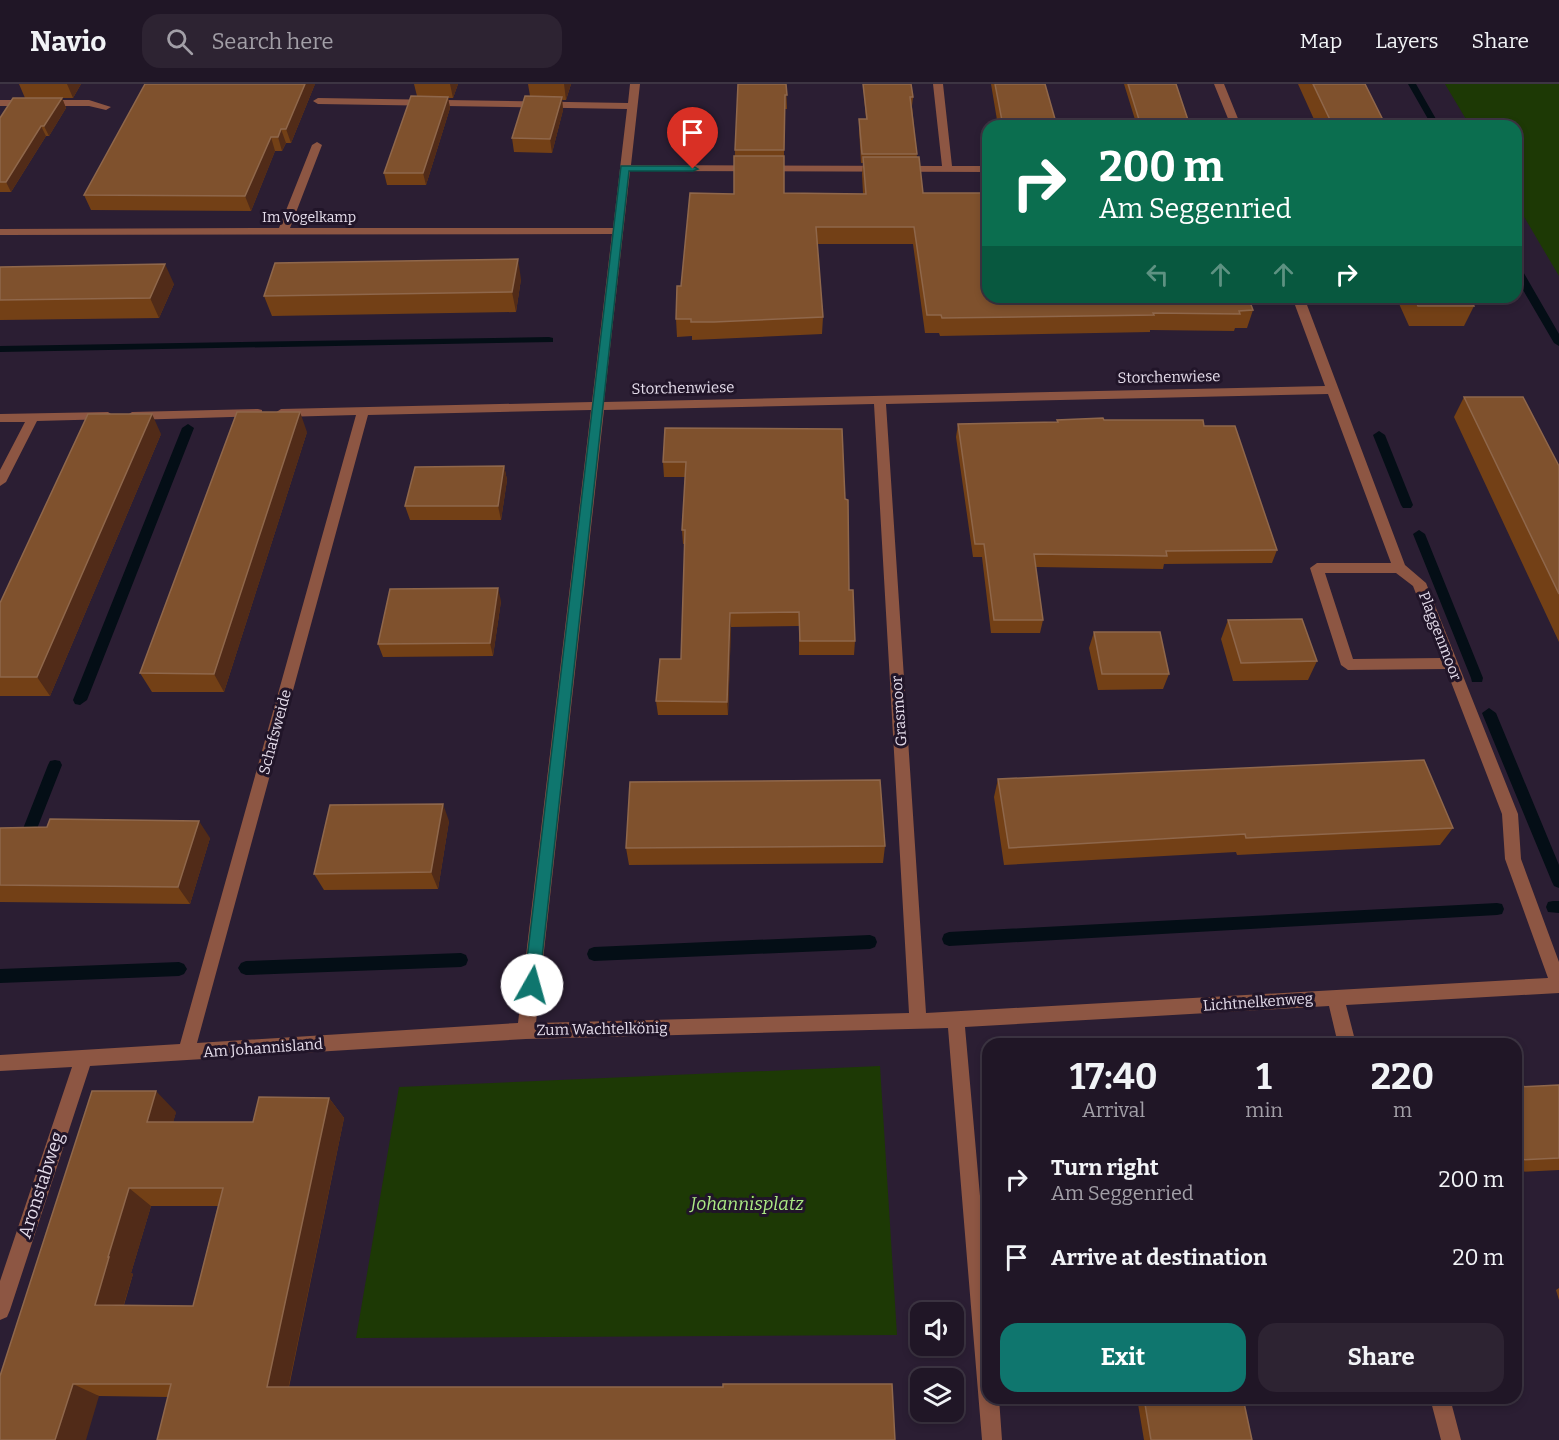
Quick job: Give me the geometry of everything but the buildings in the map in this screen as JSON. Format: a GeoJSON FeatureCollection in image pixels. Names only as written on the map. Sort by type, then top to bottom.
{"type":"FeatureCollection","features":[{"type":"Feature","properties":{"kind":"street","name":"Zum Wachtelkönig"},"geometry":{"type":"LineString","coordinates":[[635,84],[526,1031],[956,1020]]}},
{"type":"Feature","properties":{"kind":"street"},"geometry":{"type":"LineString","coordinates":[[938,84],[947,169]]}},
{"type":"Feature","properties":{"kind":"street"},"geometry":{"type":"LineString","coordinates":[[1220,84],[1234,120]]}},
{"type":"Feature","properties":{"kind":"street"},"geometry":{"type":"LineString","coordinates":[[318,101],[633,106]]}},
{"type":"Feature","properties":{"kind":"street"},"geometry":{"type":"LineString","coordinates":[[0,103],[89,103],[106,107]]}},
{"type":"Feature","properties":{"kind":"street"},"geometry":{"type":"LineString","coordinates":[[283,232],[318,145]]}},
{"type":"Feature","properties":{"kind":"street"},"geometry":{"type":"LineString","coordinates":[[624,168],[982,169]]}},
{"type":"Feature","properties":{"kind":"street","name":"Im Vogelkamp"},"geometry":{"type":"LineString","coordinates":[[0,232],[618,231]]}},
{"type":"Feature","properties":{"kind":"street","name":"Plaggenmoor"},"geometry":{"type":"LineString","coordinates":[[1300,303],[1399,568],[1419,583],[1510,813],[1513,859],[1559,985]]}},
{"type":"Feature","properties":{"kind":"street","name":"Storchenwiese"},"geometry":{"type":"LineString","coordinates":[[0,418],[1331,390]]}},
{"type":"Feature","properties":{"kind":"street","name":"Grasmoor"},"geometry":{"type":"LineString","coordinates":[[880,401],[918,1021]]}},
{"type":"Feature","properties":{"kind":"street","name":"Schafsweide"},"geometry":{"type":"LineString","coordinates":[[186,1053],[363,411]]}},
{"type":"Feature","properties":{"kind":"street"},"geometry":{"type":"LineString","coordinates":[[0,482],[33,418]]}},
{"type":"Feature","properties":{"kind":"street"},"geometry":{"type":"LineString","coordinates":[[1399,568],[1317,568],[1348,665],[1450,663]]}},
{"type":"Feature","properties":{"kind":"street","name":"Lichtnelkenweg"},"geometry":{"type":"LineString","coordinates":[[956,1020],[1559,985]]}},
{"type":"Feature","properties":{"kind":"street"},"geometry":{"type":"LineString","coordinates":[[1335,997],[1345,1038]]}},
{"type":"Feature","properties":{"kind":"street"},"geometry":{"type":"LineString","coordinates":[[956,1020],[982,1323]]}},
{"type":"Feature","properties":{"kind":"street","name":"Am Johannisland"},"geometry":{"type":"LineString","coordinates":[[0,1063],[526,1031]]}},
{"type":"Feature","properties":{"kind":"street","name":"Aronstabweg"},"geometry":{"type":"LineString","coordinates":[[0,1310],[83,1059]]}},
{"type":"Feature","properties":{"kind":"street"},"geometry":{"type":"LineString","coordinates":[[989,1404],[992,1440]]}},
{"type":"Feature","properties":{"kind":"street"},"geometry":{"type":"LineString","coordinates":[[1442,1404],[1451,1440]]}},
{"type":"Feature","properties":{"kind":"green space"},"geometry":{"type":"Polygon","coordinates":[[[1445,84],[1559,84],[1559,276],[1522,213],[1522,120],[1466,120],[1445,84]]]}},
{"type":"Feature","properties":{"kind":"green space","name":"Johannisplatz"},"geometry":{"type":"Polygon","coordinates":[[[880,1066],[897,1335],[356,1338],[399,1087],[880,1066]]]}},
{"type":"Feature","properties":{"kind":"waterway"},"geometry":{"type":"LineString","coordinates":[[1412,84],[1433,120]]}},
{"type":"Feature","properties":{"kind":"waterway"},"geometry":{"type":"LineString","coordinates":[[1522,278],[1559,343]]}},
{"type":"Feature","properties":{"kind":"waterway"},"geometry":{"type":"LineString","coordinates":[[0,349],[549,340]]}},
{"type":"Feature","properties":{"kind":"waterway"},"geometry":{"type":"LineString","coordinates":[[80,700],[188,428]]}},
{"type":"Feature","properties":{"kind":"waterway"},"geometry":{"type":"LineString","coordinates":[[1379,435],[1407,505]]}},
{"type":"Feature","properties":{"kind":"waterway"},"geometry":{"type":"LineString","coordinates":[[1419,534],[1477,678]]}},
{"type":"Feature","properties":{"kind":"waterway"},"geometry":{"type":"LineString","coordinates":[[1489,713],[1559,882]]}},
{"type":"Feature","properties":{"kind":"waterway"},"geometry":{"type":"LineString","coordinates":[[24,844],[55,765]]}},
{"type":"Feature","properties":{"kind":"waterway"},"geometry":{"type":"LineString","coordinates":[[1553,907],[1559,907]]}},
{"type":"Feature","properties":{"kind":"waterway"},"geometry":{"type":"LineString","coordinates":[[949,939],[1497,909]]}},
{"type":"Feature","properties":{"kind":"waterway"},"geometry":{"type":"LineString","coordinates":[[594,954],[870,942]]}},
{"type":"Feature","properties":{"kind":"waterway"},"geometry":{"type":"LineString","coordinates":[[246,968],[461,960]]}},
{"type":"Feature","properties":{"kind":"waterway"},"geometry":{"type":"LineString","coordinates":[[0,976],[179,969]]}},
{"type":"Feature","properties":{"kind":"route"},"geometry":{"type":"LineString","coordinates":[[532,985],[624,168],[693,169]]}}]}
